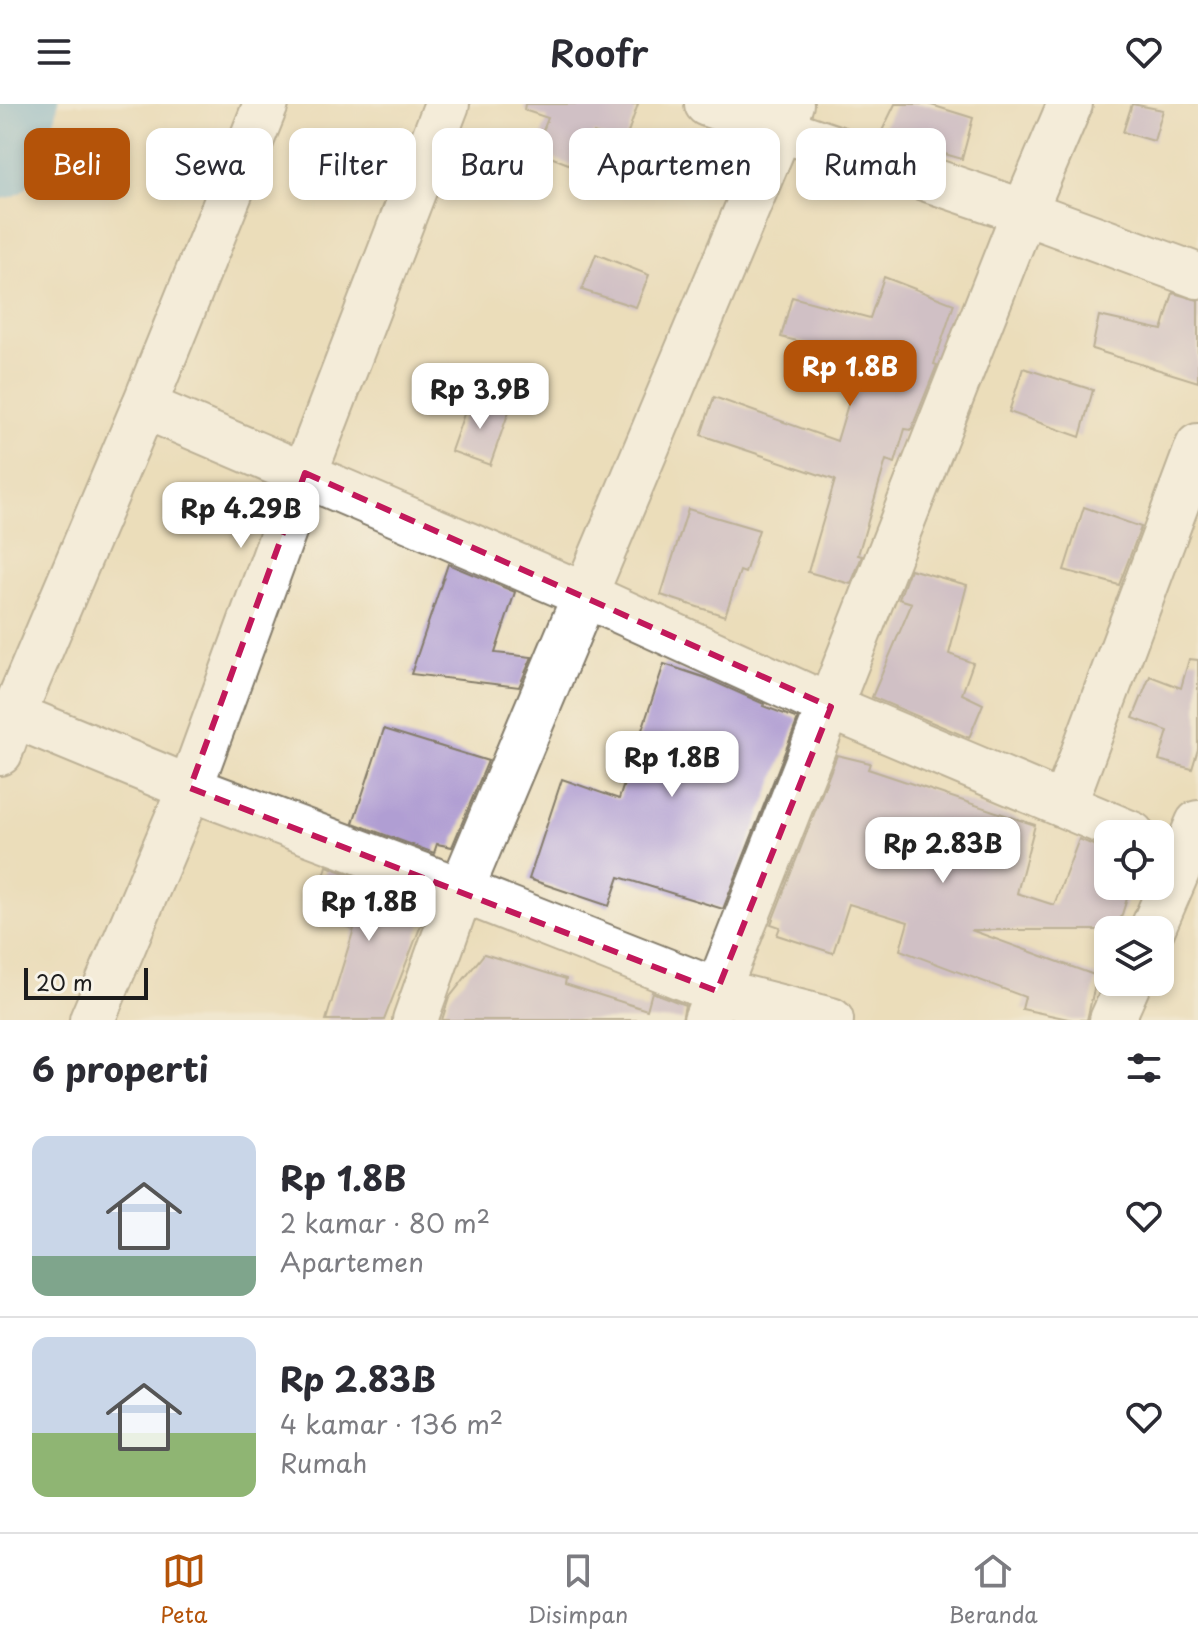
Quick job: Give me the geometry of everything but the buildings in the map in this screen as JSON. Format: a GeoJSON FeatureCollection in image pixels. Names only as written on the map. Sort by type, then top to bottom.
{"type":"FeatureCollection","features":[{"type":"Feature","properties":{"kind":"street"},"geometry":{"type":"LineString","coordinates":[[266,104],[144,406],[6,734],[190,788],[461,890],[711,1006],[831,1020]]}},
{"type":"Feature","properties":{"kind":"street"},"geometry":{"type":"LineString","coordinates":[[92,1020],[190,788],[305,473],[447,104]]}},
{"type":"Feature","properties":{"kind":"street"},"geometry":{"type":"LineString","coordinates":[[707,104],[786,116],[1024,212],[1198,276]]}},
{"type":"Feature","properties":{"kind":"street"},"geometry":{"type":"LineString","coordinates":[[711,1006],[1024,212],[1070,104]]}},
{"type":"Feature","properties":{"kind":"street"},"geometry":{"type":"LineString","coordinates":[[415,1020],[461,890],[786,116]]}},
{"type":"Feature","properties":{"kind":"street"},"geometry":{"type":"LineString","coordinates":[[144,406],[585,595],[831,707],[1099,820]]}},
{"type":"Feature","properties":{"kind":"street"},"geometry":{"type":"LineString","coordinates":[[1064,805],[1198,446]]}},
{"type":"Feature","properties":{"kind":"street"},"geometry":{"type":"LineString","coordinates":[[1158,916],[1185,847]]}},
{"type":"Feature","properties":{"kind":"street"},"geometry":{"type":"LineString","coordinates":[[1112,1020],[1123,996]]}},
{"type":"Feature","properties":{"kind":"highlighted area"},"geometry":{"type":"Polygon","coordinates":[[[305,473],[831,707],[717,991],[190,788],[305,473]]]}},
{"type":"Feature","properties":{"kind":"waterway"},"geometry":{"type":"LineString","coordinates":[[0,162],[21,104]]}}]}
